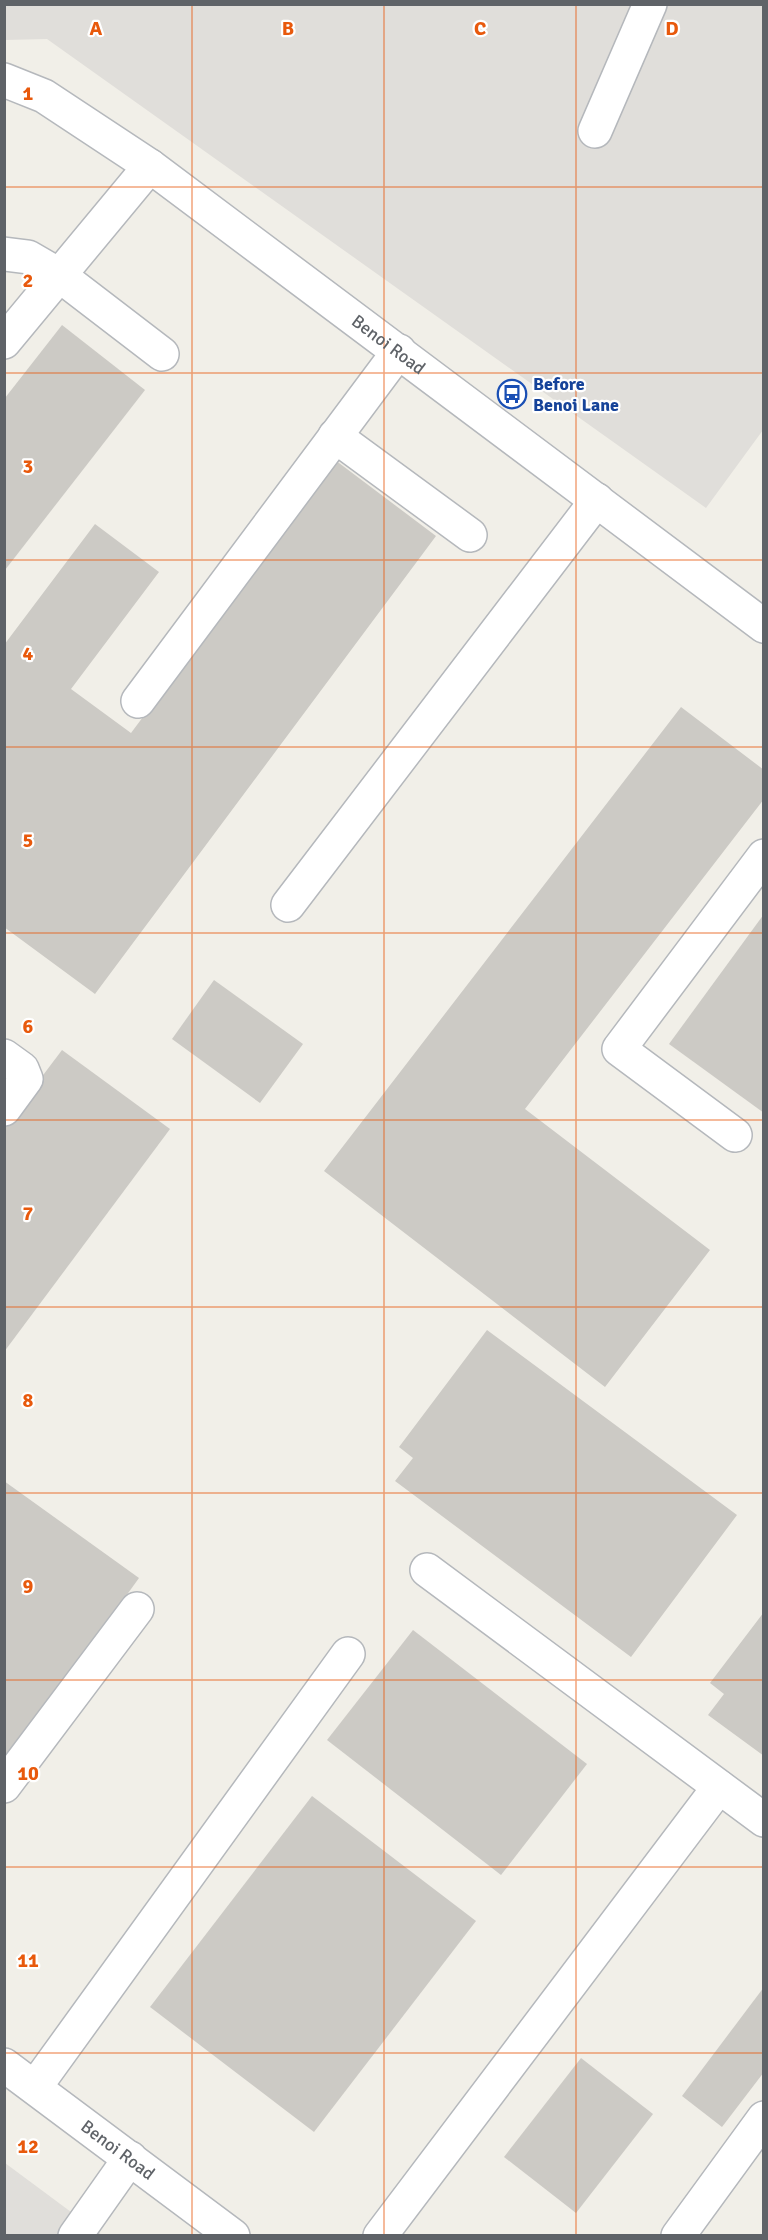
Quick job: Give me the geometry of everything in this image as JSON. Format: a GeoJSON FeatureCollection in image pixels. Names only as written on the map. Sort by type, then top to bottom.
{"type":"FeatureCollection","features":[{"type":"Feature","properties":{"kind":"street"},"geometry":{"type":"LineString","coordinates":[[595,131],[650,4]]}},
{"type":"Feature","properties":{"kind":"street","name":"Benoi Road"},"geometry":{"type":"LineString","coordinates":[[4,80],[44,96],[150,166],[764,626]]}},
{"type":"Feature","properties":{"kind":"street"},"geometry":{"type":"LineString","coordinates":[[4,342],[150,166]]}},
{"type":"Feature","properties":{"kind":"street"},"geometry":{"type":"LineString","coordinates":[[4,254],[28,257],[59,275],[162,354]]}},
{"type":"Feature","properties":{"kind":"street"},"geometry":{"type":"LineString","coordinates":[[138,701],[399,351]]}},
{"type":"Feature","properties":{"kind":"street"},"geometry":{"type":"LineString","coordinates":[[335,436],[470,535]]}},
{"type":"Feature","properties":{"kind":"street"},"geometry":{"type":"LineString","coordinates":[[288,904],[597,500]]}},
{"type":"Feature","properties":{"kind":"street"},"geometry":{"type":"LineString","coordinates":[[735,1135],[619,1049],[764,856]]}},
{"type":"Feature","properties":{"kind":"street"},"geometry":{"type":"LineString","coordinates":[[4,1056],[22,1069],[26,1079],[4,1109]]}},
{"type":"Feature","properties":{"kind":"street"},"geometry":{"type":"LineString","coordinates":[[427,1570],[764,1820]]}},
{"type":"Feature","properties":{"kind":"street"},"geometry":{"type":"LineString","coordinates":[[4,1786],[137,1609]]}},
{"type":"Feature","properties":{"kind":"street"},"geometry":{"type":"LineString","coordinates":[[35,2087],[348,1654]]}},
{"type":"Feature","properties":{"kind":"street"},"geometry":{"type":"LineString","coordinates":[[380,2235],[719,1787]]}},
{"type":"Feature","properties":{"kind":"street","name":"Benoi Road"},"geometry":{"type":"LineString","coordinates":[[4,2064],[233,2235]]}},
{"type":"Feature","properties":{"kind":"street"},"geometry":{"type":"LineString","coordinates":[[678,2235],[764,2118]]}},
{"type":"Feature","properties":{"kind":"street"},"geometry":{"type":"LineString","coordinates":[[75,2235],[130,2158]]}},
{"type":"Feature","properties":{"kind":"shaded area"},"geometry":{"type":"Polygon","coordinates":[[[4,5],[763,5],[763,430],[706,508],[47,39],[5,40],[4,5]]]}},
{"type":"Feature","properties":{"kind":"shaded area"},"geometry":{"type":"Polygon","coordinates":[[[5,2163],[102,2235],[5,2235],[5,2163]]]}},
{"type":"Feature","properties":{"kind":"building"},"geometry":{"type":"Polygon","coordinates":[[[62,325],[145,390],[5,570],[5,398],[62,325]]]}},
{"type":"Feature","properties":{"kind":"building"},"geometry":{"type":"Polygon","coordinates":[[[335,460],[436,536],[95,994],[4,927],[4,645],[95,524],[159,572],[71,689],[131,733],[335,460]]]}},
{"type":"Feature","properties":{"kind":"building"},"geometry":{"type":"Polygon","coordinates":[[[681,707],[764,770],[764,799],[525,1109],[710,1250],[605,1387],[324,1171],[681,707]]]}},
{"type":"Feature","properties":{"kind":"building"},"geometry":{"type":"Polygon","coordinates":[[[764,914],[764,1113],[669,1044],[764,914]]]}},
{"type":"Feature","properties":{"kind":"building"},"geometry":{"type":"Polygon","coordinates":[[[214,980],[303,1044],[260,1103],[172,1039],[214,980]]]}},
{"type":"Feature","properties":{"kind":"building"},"geometry":{"type":"Polygon","coordinates":[[[62,1050],[170,1129],[4,1352],[4,1127],[62,1050]]]}},
{"type":"Feature","properties":{"kind":"building"},"geometry":{"type":"Polygon","coordinates":[[[487,1330],[737,1515],[631,1657],[395,1481],[413,1458],[399,1447],[487,1330]]]}},
{"type":"Feature","properties":{"kind":"building"},"geometry":{"type":"Polygon","coordinates":[[[4,1481],[139,1578],[8,1759],[4,1757],[4,1481]]]}},
{"type":"Feature","properties":{"kind":"building"},"geometry":{"type":"Polygon","coordinates":[[[764,1612],[764,1756],[708,1715],[724,1694],[710,1683],[764,1612]]]}},
{"type":"Feature","properties":{"kind":"building"},"geometry":{"type":"Polygon","coordinates":[[[413,1630],[587,1764],[501,1875],[327,1740],[413,1630]]]}},
{"type":"Feature","properties":{"kind":"building"},"geometry":{"type":"Polygon","coordinates":[[[312,1796],[476,1921],[314,2132],[150,2007],[312,1796]]]}},
{"type":"Feature","properties":{"kind":"building"},"geometry":{"type":"Polygon","coordinates":[[[764,1987],[764,2072],[722,2127],[682,2096],[764,1987]]]}},
{"type":"Feature","properties":{"kind":"building"},"geometry":{"type":"Polygon","coordinates":[[[581,2058],[653,2114],[576,2213],[504,2157],[581,2058]]]}},
{"type":"Feature","properties":{"kind":"place","name":"Before Benoi Lane"},"geometry":{"type":"Point","coordinates":[512,394]}}]}
